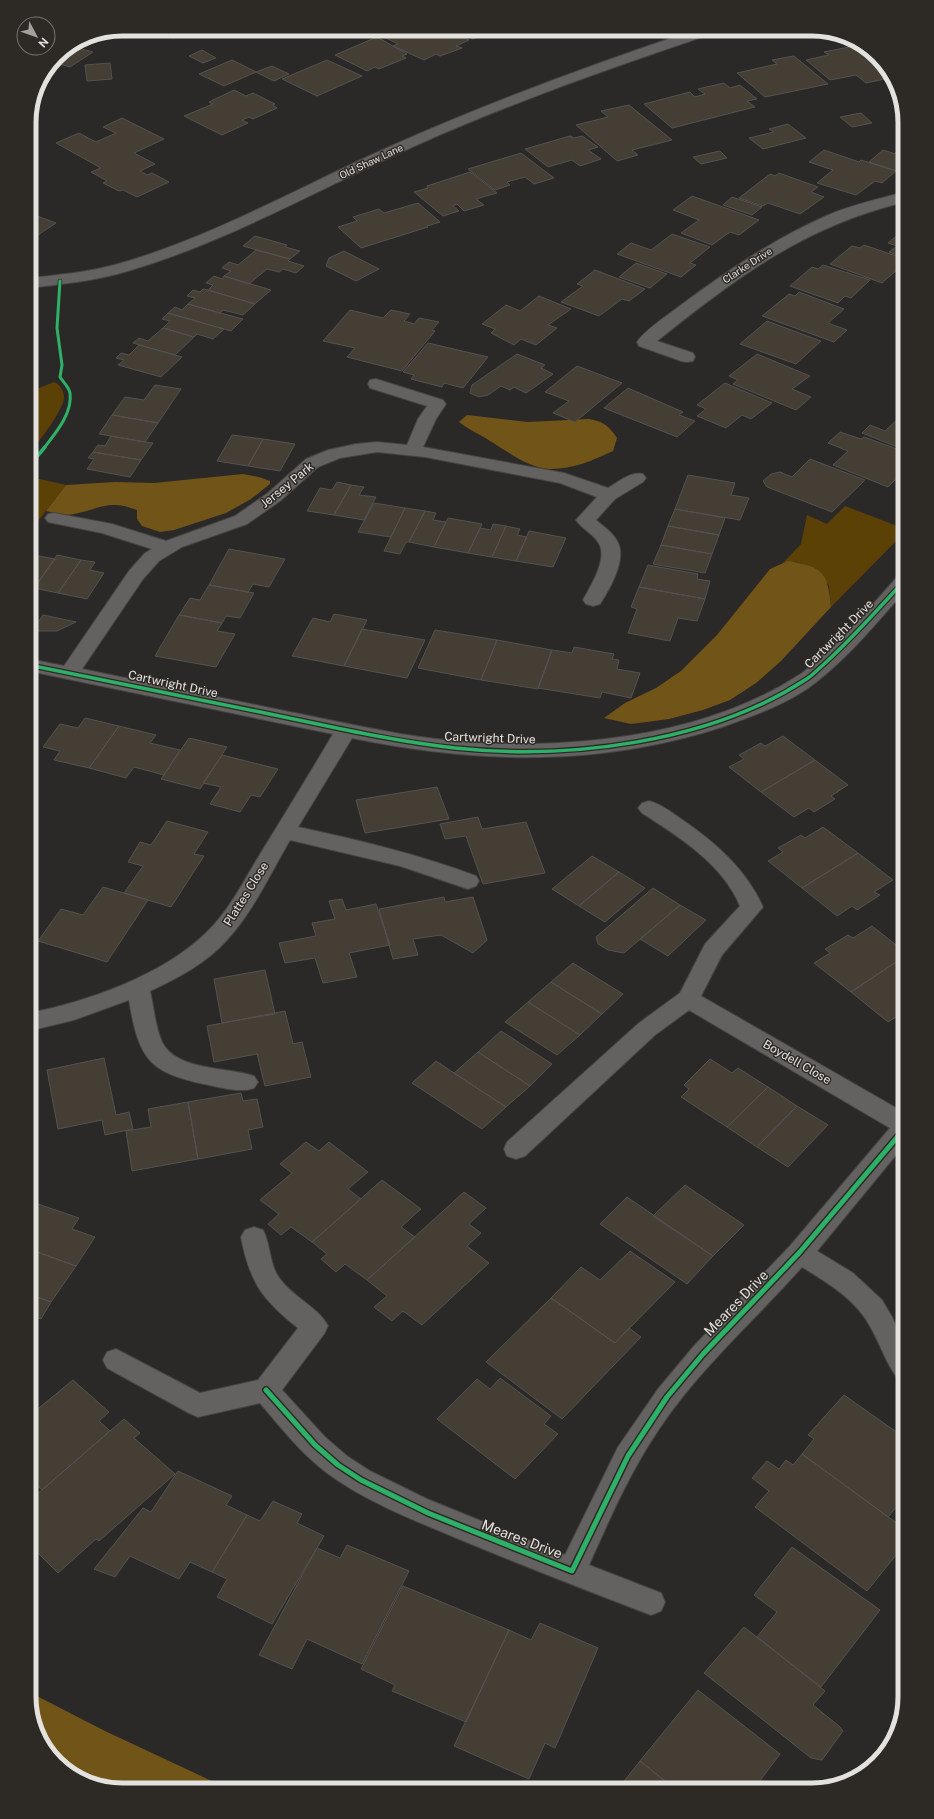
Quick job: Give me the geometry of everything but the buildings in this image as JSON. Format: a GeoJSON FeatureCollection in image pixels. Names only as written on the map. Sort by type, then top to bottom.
{"type":"FeatureCollection","features":[{"type":"Feature","properties":{"kind":"street","name":"Old Shaw Lane"},"geometry":{"type":"LineString","coordinates":[[36,282],[93,276],[123,268],[166,253],[240,224],[374,159],[522,96],[692,36]]}},
{"type":"Feature","properties":{"kind":"street","name":"Clarke Drive"},"geometry":{"type":"LineString","coordinates":[[687,357],[644,342],[719,284],[796,235],[869,206],[898,199]]}},
{"type":"Feature","properties":{"kind":"street"},"geometry":{"type":"LineString","coordinates":[[376,384],[437,404],[427,419],[413,450]]}},
{"type":"Feature","properties":{"kind":"street","name":"Jersey Park"},"geometry":{"type":"LineString","coordinates":[[70,673],[136,575],[152,557],[166,547],[241,520],[274,497],[300,473],[322,458],[348,450],[362,448],[413,450],[564,478],[609,495]]}},
{"type":"Feature","properties":{"kind":"street"},"geometry":{"type":"LineString","coordinates":[[593,600],[609,564],[610,546],[607,539],[585,520],[609,495],[637,478]]}},
{"type":"Feature","properties":{"kind":"street"},"geometry":{"type":"LineString","coordinates":[[54,518],[106,528],[166,547]]}},
{"type":"Feature","properties":{"kind":"street","name":"Cartwright Drive"},"geometry":{"type":"LineString","coordinates":[[36,666],[401,741],[459,748],[509,751],[565,749],[625,742],[695,728],[773,700],[808,678],[846,644],[898,589]]}},
{"type":"Feature","properties":{"kind":"street","name":"Plattes Close"},"geometry":{"type":"LineString","coordinates":[[36,1021],[78,1010],[138,986],[188,960],[209,945],[226,928],[346,730]]}},
{"type":"Feature","properties":{"kind":"street"},"geometry":{"type":"LineString","coordinates":[[516,1149],[647,1029],[688,999],[713,950],[731,928],[752,907],[750,900],[720,862],[686,832],[649,808]]}},
{"type":"Feature","properties":{"kind":"street"},"geometry":{"type":"LineString","coordinates":[[285,832],[368,849],[433,867],[468,881]]}},
{"type":"Feature","properties":{"kind":"street"},"geometry":{"type":"LineString","coordinates":[[138,986],[148,1032],[154,1048],[160,1058],[174,1066],[202,1075],[246,1082]]}},
{"type":"Feature","properties":{"kind":"street","name":"Boydell Close"},"geometry":{"type":"LineString","coordinates":[[688,999],[898,1123]]}},
{"type":"Feature","properties":{"kind":"street","name":"Meares Drive"},"geometry":{"type":"LineString","coordinates":[[572,1571],[610,1491],[650,1421],[692,1364],[799,1253],[898,1135]]}},
{"type":"Feature","properties":{"kind":"street"},"geometry":{"type":"LineString","coordinates":[[116,1360],[198,1405],[266,1390],[315,1326],[284,1301],[268,1282],[260,1264],[254,1237]]}},
{"type":"Feature","properties":{"kind":"street"},"geometry":{"type":"LineString","coordinates":[[799,1253],[853,1286],[870,1302],[881,1320],[898,1359]]}},
{"type":"Feature","properties":{"kind":"street","name":"Meares Drive"},"geometry":{"type":"LineString","coordinates":[[266,1390],[295,1425],[326,1455],[349,1473],[386,1494],[505,1546],[651,1602]]}},
{"type":"Feature","properties":{"kind":"shaded area"},"geometry":{"type":"Polygon","coordinates":[[[54,382],[63,392],[64,399],[55,419],[36,443],[36,389],[54,382]]]}},
{"type":"Feature","properties":{"kind":"shaded area"},"geometry":{"type":"Polygon","coordinates":[[[467,415],[528,422],[589,419],[598,421],[605,425],[617,438],[613,451],[598,458],[559,469],[543,468],[519,459],[459,422],[467,415]]]}},
{"type":"Feature","properties":{"kind":"shaded area"},"geometry":{"type":"Polygon","coordinates":[[[243,474],[270,481],[270,484],[251,499],[226,513],[174,530],[160,532],[142,526],[137,519],[137,510],[118,505],[104,506],[70,515],[46,511],[66,485],[115,482],[154,483],[243,474]]]}},
{"type":"Feature","properties":{"kind":"shaded area"},"geometry":{"type":"Polygon","coordinates":[[[36,478],[66,485],[36,524],[36,478]]]}},
{"type":"Feature","properties":{"kind":"shaded area"},"geometry":{"type":"Polygon","coordinates":[[[845,506],[898,526],[898,539],[831,607],[829,585],[813,570],[807,566],[795,562],[788,562],[781,565],[801,544],[807,515],[827,524],[845,506]]]}},
{"type":"Feature","properties":{"kind":"shaded area"},"geometry":{"type":"Polygon","coordinates":[[[788,561],[809,566],[821,573],[828,585],[831,607],[781,661],[756,683],[730,700],[703,710],[669,719],[631,724],[604,718],[625,703],[656,688],[681,671],[717,635],[770,569],[788,561]]]}},
{"type":"Feature","properties":{"kind":"shaded area"},"geometry":{"type":"Polygon","coordinates":[[[36,1696],[105,1731],[216,1783],[117,1783],[94,1778],[84,1774],[65,1762],[51,1745],[41,1725],[36,1696]]]}},
{"type":"Feature","properties":{"kind":"cycle path"},"geometry":{"type":"LineString","coordinates":[[36,458],[56,432],[67,412],[70,402],[70,393],[60,377],[62,371],[62,359],[57,334],[60,281]]}},
{"type":"Feature","properties":{"kind":"cycle path"},"geometry":{"type":"LineString","coordinates":[[36,666],[401,741],[455,748],[496,751],[545,751],[583,748],[664,736],[704,726],[742,713],[776,697],[807,679],[830,659],[898,588]]}},
{"type":"Feature","properties":{"kind":"cycle path"},"geometry":{"type":"LineString","coordinates":[[266,1390],[315,1445],[338,1465],[361,1480],[428,1513],[572,1571],[608,1494],[628,1456],[638,1438],[667,1397],[703,1354],[799,1253],[898,1136]]}}]}
